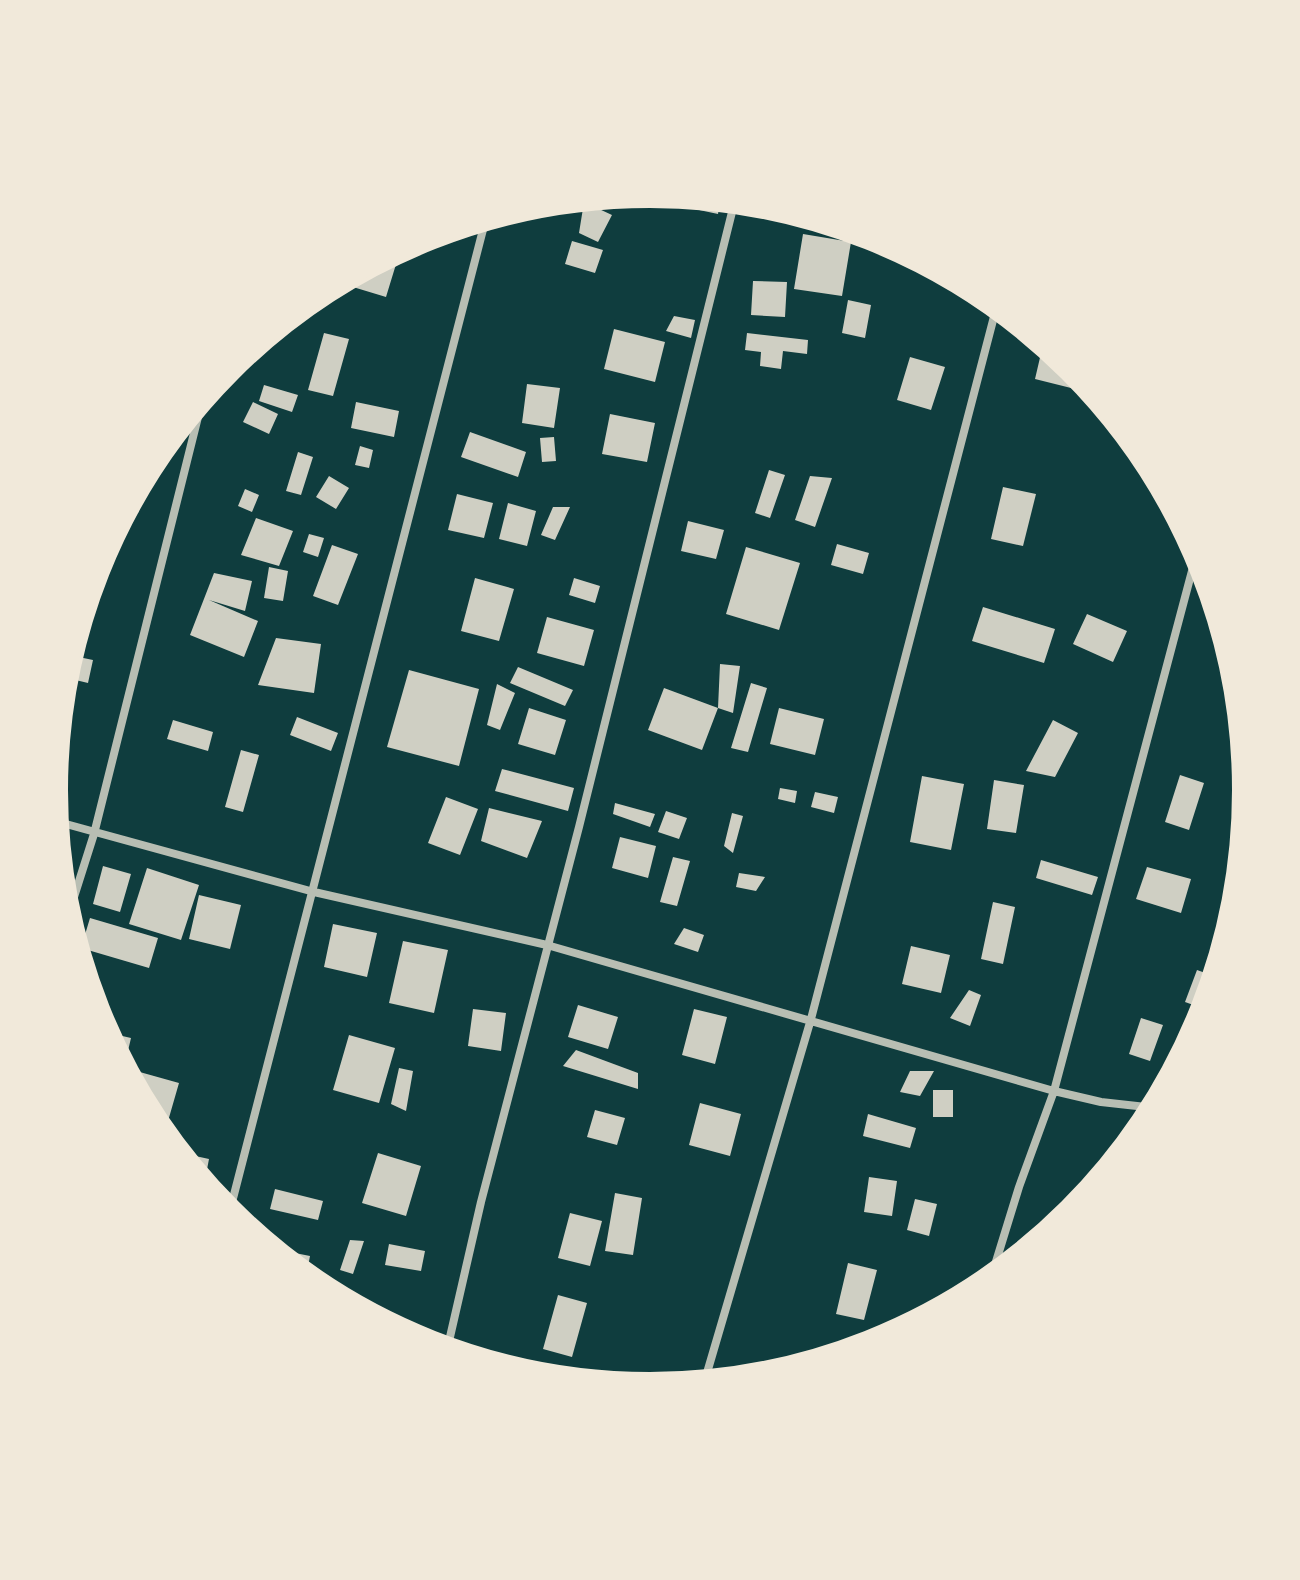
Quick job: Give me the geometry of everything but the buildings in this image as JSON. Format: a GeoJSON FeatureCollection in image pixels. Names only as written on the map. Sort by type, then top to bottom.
{"type":"FeatureCollection","features":[{"type":"Feature","properties":{"kind":"street"},"geometry":{"type":"LineString","coordinates":[[450,1338],[481,1202],[579,827],[732,212]]}},
{"type":"Feature","properties":{"kind":"street"},"geometry":{"type":"LineString","coordinates":[[233,1199],[483,231]]}},
{"type":"Feature","properties":{"kind":"street"},"geometry":{"type":"LineString","coordinates":[[708,1371],[811,1019],[994,318]]}},
{"type":"Feature","properties":{"kind":"street"},"geometry":{"type":"LineString","coordinates":[[75,893],[94,834],[197,422]]}},
{"type":"Feature","properties":{"kind":"street"},"geometry":{"type":"LineString","coordinates":[[997,1260],[1054,1091],[1192,572]]}},
{"type":"Feature","properties":{"kind":"street"},"geometry":{"type":"LineString","coordinates":[[67,825],[314,892],[547,945],[1054,1091],[1101,1102],[1141,1106]]}}]}
